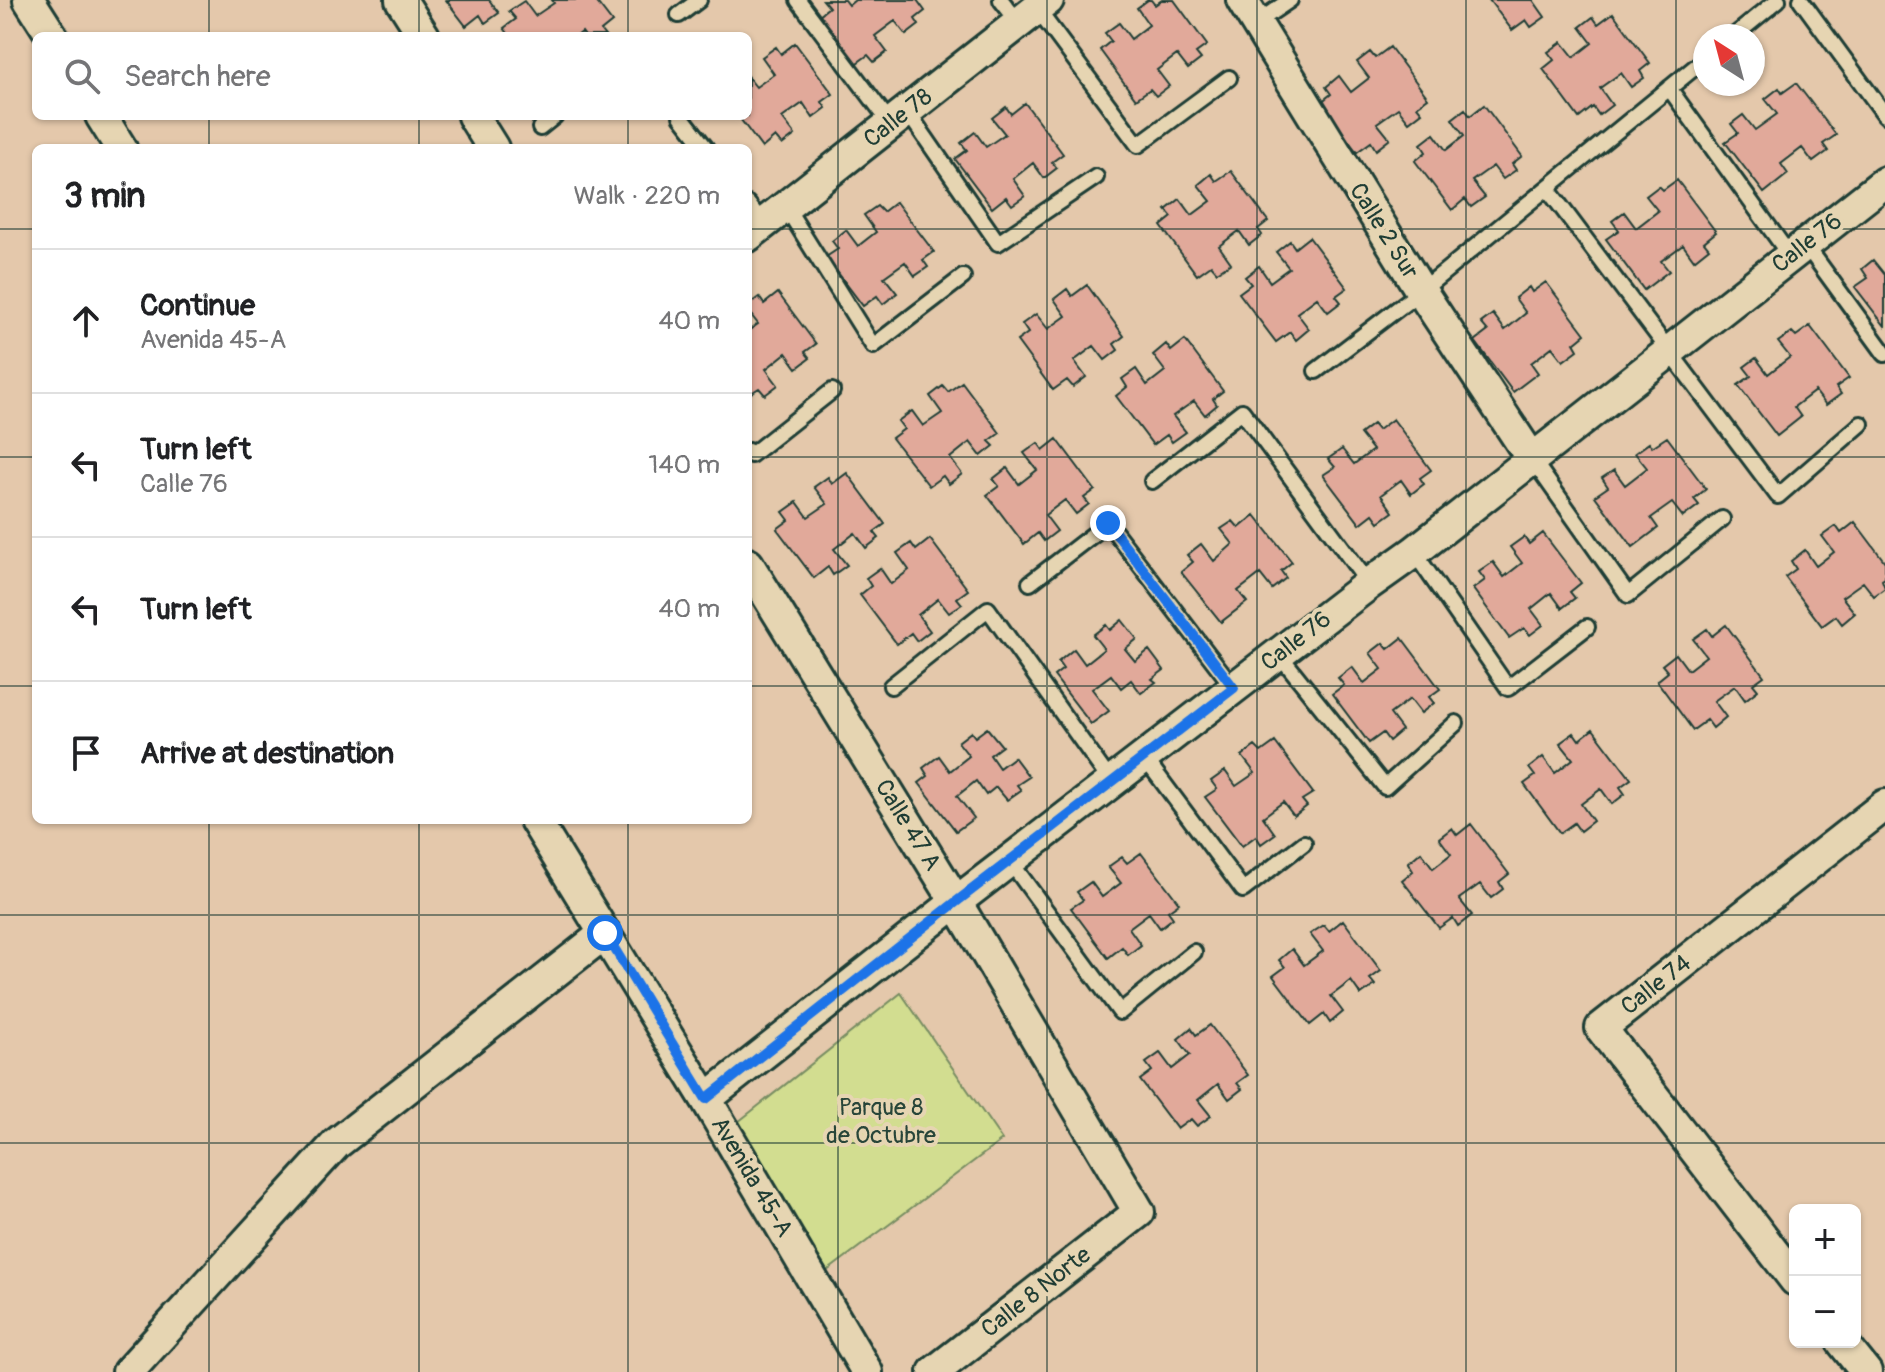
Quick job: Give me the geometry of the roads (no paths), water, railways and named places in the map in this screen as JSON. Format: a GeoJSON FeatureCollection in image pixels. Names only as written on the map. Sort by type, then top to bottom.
{"type":"FeatureCollection","features":[{"type":"Feature","properties":{"kind":"street"},"geometry":{"type":"LineString","coordinates":[[29,0],[49,32]]}},
{"type":"Feature","properties":{"kind":"street"},"geometry":{"type":"LineString","coordinates":[[401,0],[421,32]]}},
{"type":"Feature","properties":{"kind":"street","name":"Calle 78"},"geometry":{"type":"LineString","coordinates":[[761,218],[899,118],[1026,8]]}},
{"type":"Feature","properties":{"kind":"street","name":"Calle 2 Sur"},"geometry":{"type":"LineString","coordinates":[[1249,12],[1421,291],[1532,459]]}},
{"type":"Feature","properties":{"kind":"street"},"geometry":{"type":"LineString","coordinates":[[104,120],[118,144]]}},
{"type":"Feature","properties":{"kind":"street"},"geometry":{"type":"LineString","coordinates":[[476,120],[490,144]]}},
{"type":"Feature","properties":{"kind":"street","name":"Calle 76"},"geometry":{"type":"LineString","coordinates":[[706,1099],[1009,860],[1414,552],[1885,182]]}},
{"type":"Feature","properties":{"kind":"street","name":"Calle 47 A"},"geometry":{"type":"LineString","coordinates":[[752,570],[956,902],[1139,1212]]}},
{"type":"Feature","properties":{"kind":"street","name":"Calle 74"},"geometry":{"type":"LineString","coordinates":[[1792,1276],[1601,1028],[1885,805]]}},
{"type":"Feature","properties":{"kind":"street","name":"Avenida 45-A"},"geometry":{"type":"LineString","coordinates":[[537,824],[706,1099],[867,1372]]}},
{"type":"Feature","properties":{"kind":"street"},"geometry":{"type":"LineString","coordinates":[[128,1372],[336,1144],[605,933]]}},
{"type":"Feature","properties":{"kind":"street","name":"Calle 8 Norte"},"geometry":{"type":"LineString","coordinates":[[934,1372],[1139,1212]]}},
{"type":"Feature","properties":{"kind":"street"},"geometry":{"type":"LineString","coordinates":[[1847,1348],[1866,1372]]}},
{"type":"Feature","properties":{"kind":"lane"},"geometry":{"type":"LineString","coordinates":[[679,15],[699,0]]}},
{"type":"Feature","properties":{"kind":"lane"},"geometry":{"type":"LineString","coordinates":[[798,0],[899,118],[998,243],[1096,177]]}},
{"type":"Feature","properties":{"kind":"lane"},"geometry":{"type":"LineString","coordinates":[[1249,12],[1290,0]]}},
{"type":"Feature","properties":{"kind":"lane"},"geometry":{"type":"LineString","coordinates":[[1749,24],[1778,0]]}},
{"type":"Feature","properties":{"kind":"lane"},"geometry":{"type":"LineString","coordinates":[[1801,0],[1885,115]]}},
{"type":"Feature","properties":{"kind":"lane"},"geometry":{"type":"LineString","coordinates":[[1026,8],[1138,145],[1229,78]]}},
{"type":"Feature","properties":{"kind":"lane"},"geometry":{"type":"LineString","coordinates":[[1316,371],[1421,291],[1693,69]]}},
{"type":"Feature","properties":{"kind":"lane"},"geometry":{"type":"LineString","coordinates":[[1669,88],[1885,354]]}},
{"type":"Feature","properties":{"kind":"lane"},"geometry":{"type":"LineString","coordinates":[[540,128],[550,120]]}},
{"type":"Feature","properties":{"kind":"lane"},"geometry":{"type":"LineString","coordinates":[[684,120],[703,144]]}},
{"type":"Feature","properties":{"kind":"lane"},"geometry":{"type":"LineString","coordinates":[[1547,188],[1778,496],[1861,424]]}},
{"type":"Feature","properties":{"kind":"lane"},"geometry":{"type":"LineString","coordinates":[[761,218],[873,346],[963,277]]}},
{"type":"Feature","properties":{"kind":"lane"},"geometry":{"type":"LineString","coordinates":[[752,454],[832,391]]}},
{"type":"Feature","properties":{"kind":"lane"},"geometry":{"type":"LineString","coordinates":[[1152,481],[1242,411],[1369,584]]}},
{"type":"Feature","properties":{"kind":"lane"},"geometry":{"type":"LineString","coordinates":[[1532,459],[1628,595],[1722,519]]}},
{"type":"Feature","properties":{"kind":"lane"},"geometry":{"type":"LineString","coordinates":[[1030,583],[1108,523],[1234,688]]}},
{"type":"Feature","properties":{"kind":"lane"},"geometry":{"type":"LineString","coordinates":[[1414,552],[1508,688],[1587,627]]}},
{"type":"Feature","properties":{"kind":"lane"},"geometry":{"type":"LineString","coordinates":[[891,686],[988,609],[1111,782]]}},
{"type":"Feature","properties":{"kind":"lane"},"geometry":{"type":"LineString","coordinates":[[1279,654],[1385,787],[1456,723]]}},
{"type":"Feature","properties":{"kind":"lane"},"geometry":{"type":"LineString","coordinates":[[1144,757],[1243,890],[1304,843]]}},
{"type":"Feature","properties":{"kind":"lane"},"geometry":{"type":"LineString","coordinates":[[1009,860],[1120,1012],[1194,952]]}},
{"type":"Feature","properties":{"kind":"park label","name":"Parque 8 de Octubre"},"geometry":{"type":"Point","coordinates":[881,1121]}}]}
